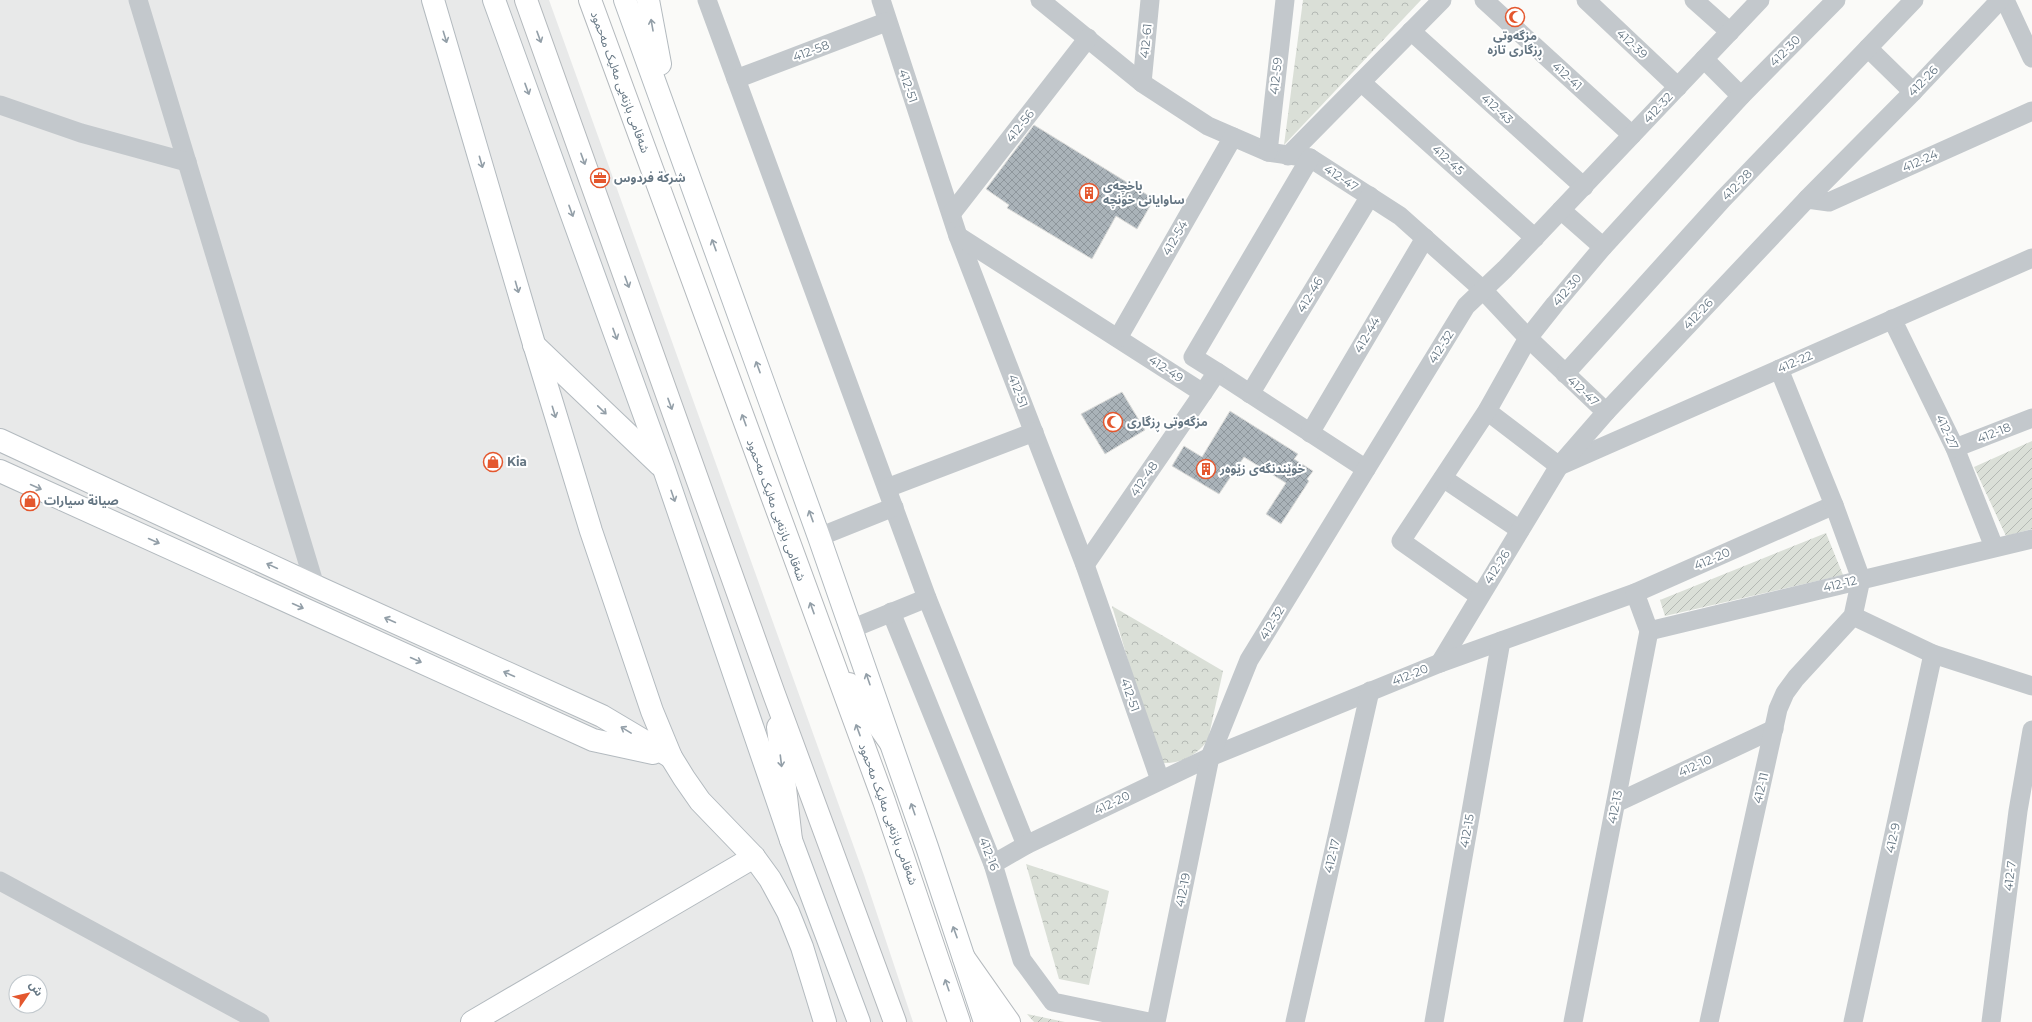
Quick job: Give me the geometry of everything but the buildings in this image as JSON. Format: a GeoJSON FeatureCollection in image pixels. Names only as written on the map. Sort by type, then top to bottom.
{"type":"FeatureCollection","features":[{"type":"Feature","properties":{"kind":"main road"},"geometry":{"type":"LineString","coordinates":[[433,0],[590,531],[652,712],[671,758],[700,800],[754,857],[770,880],[788,912],[802,947],[825,1022]]}},
{"type":"Feature","properties":{"kind":"main road"},"geometry":{"type":"LineString","coordinates":[[494,0],[664,469],[790,840],[859,1022]]}},
{"type":"Feature","properties":{"kind":"main road"},"geometry":{"type":"LineString","coordinates":[[526,0],[774,694],[894,1022]]}},
{"type":"Feature","properties":{"kind":"main road","name":"شەقامی بازنەیی مەلیک مەحمود"},"geometry":{"type":"LineString","coordinates":[[590,0],[887,809],[959,1022]]}},
{"type":"Feature","properties":{"kind":"main road"},"geometry":{"type":"LineString","coordinates":[[625,0],[669,118],[819,537],[985,1022]]}},
{"type":"Feature","properties":{"kind":"main road"},"geometry":{"type":"LineString","coordinates":[[648,0],[669,118]]}},
{"type":"Feature","properties":{"kind":"main road"},"geometry":{"type":"LineString","coordinates":[[534,344],[664,469]]}},
{"type":"Feature","properties":{"kind":"main road"},"geometry":{"type":"LineString","coordinates":[[0,440],[315,586],[602,716],[671,758]]}},
{"type":"Feature","properties":{"kind":"main road"},"geometry":{"type":"LineString","coordinates":[[0,471],[593,740],[671,758]]}},
{"type":"Feature","properties":{"kind":"main road"},"geometry":{"type":"LineString","coordinates":[[831,659],[890,742]]}},
{"type":"Feature","properties":{"kind":"main road"},"geometry":{"type":"LineString","coordinates":[[774,694],[790,840]]}},
{"type":"Feature","properties":{"kind":"main road"},"geometry":{"type":"LineString","coordinates":[[593,740],[602,716]]}},
{"type":"Feature","properties":{"kind":"main road"},"geometry":{"type":"LineString","coordinates":[[472,1022],[754,857]]}},
{"type":"Feature","properties":{"kind":"main road"},"geometry":{"type":"LineString","coordinates":[[964,958],[1009,1022]]}},
{"type":"Feature","properties":{"kind":"street"},"geometry":{"type":"LineString","coordinates":[[138,0],[315,586]]}},
{"type":"Feature","properties":{"kind":"street"},"geometry":{"type":"LineString","coordinates":[[707,0],[927,598],[1026,845]]}},
{"type":"Feature","properties":{"kind":"street","name":"412-51"},"geometry":{"type":"LineString","coordinates":[[880,0],[886,22],[952,213],[958,236],[1085,565],[1160,780]]}},
{"type":"Feature","properties":{"kind":"street","name":"412-47"},"geometry":{"type":"LineString","coordinates":[[1040,0],[1142,83],[1208,126],[1268,152],[1310,158],[1400,216],[1483,290],[1528,338],[1606,412]]}},
{"type":"Feature","properties":{"kind":"street","name":"412-61"},"geometry":{"type":"LineString","coordinates":[[1142,83],[1150,0]]}},
{"type":"Feature","properties":{"kind":"street","name":"412-59"},"geometry":{"type":"LineString","coordinates":[[1268,152],[1285,0]]}},
{"type":"Feature","properties":{"kind":"street"},"geometry":{"type":"LineString","coordinates":[[1288,156],[1442,0]]}},
{"type":"Feature","properties":{"kind":"street","name":"412-41"},"geometry":{"type":"LineString","coordinates":[[1484,0],[1632,136]]}},
{"type":"Feature","properties":{"kind":"street","name":"412-39"},"geometry":{"type":"LineString","coordinates":[[1586,0],[1678,87]]}},
{"type":"Feature","properties":{"kind":"street"},"geometry":{"type":"LineString","coordinates":[[1694,0],[1730,32]]}},
{"type":"Feature","properties":{"kind":"street","name":"412-32"},"geometry":{"type":"LineString","coordinates":[[1210,757],[1249,660],[1466,306],[1584,187],[1760,0]]}},
{"type":"Feature","properties":{"kind":"street","name":"412-30"},"geometry":{"type":"LineString","coordinates":[[1479,596],[1401,540],[1487,411],[1528,338],[1603,247],[1741,96],[1836,0]]}},
{"type":"Feature","properties":{"kind":"street","name":"412-28"},"geometry":{"type":"LineString","coordinates":[[1565,374],[1723,199],[1914,0]]}},
{"type":"Feature","properties":{"kind":"street","name":"412-26"},"geometry":{"type":"LineString","coordinates":[[1440,663],[1479,596],[1559,466],[1606,412],[1807,199],[1913,92],[2000,0]]}},
{"type":"Feature","properties":{"kind":"street"},"geometry":{"type":"LineString","coordinates":[[2005,0],[2032,58]]}},
{"type":"Feature","properties":{"kind":"street","name":"412-58"},"geometry":{"type":"LineString","coordinates":[[736,79],[886,22]]}},
{"type":"Feature","properties":{"kind":"street","name":"412-43"},"geometry":{"type":"LineString","coordinates":[[1411,32],[1584,187]]}},
{"type":"Feature","properties":{"kind":"street","name":"412-56"},"geometry":{"type":"LineString","coordinates":[[952,213],[1088,38]]}},
{"type":"Feature","properties":{"kind":"street"},"geometry":{"type":"LineString","coordinates":[[1868,48],[1913,92]]}},
{"type":"Feature","properties":{"kind":"street"},"geometry":{"type":"LineString","coordinates":[[1704,59],[1741,96]]}},
{"type":"Feature","properties":{"kind":"street","name":"412-45"},"geometry":{"type":"LineString","coordinates":[[1361,82],[1535,238]]}},
{"type":"Feature","properties":{"kind":"street"},"geometry":{"type":"LineString","coordinates":[[0,105],[81,133],[187,162]]}},
{"type":"Feature","properties":{"kind":"street","name":"412-24"},"geometry":{"type":"LineString","coordinates":[[1807,199],[1829,202],[2032,111]]}},
{"type":"Feature","properties":{"kind":"street","name":"412-54"},"geometry":{"type":"LineString","coordinates":[[1118,338],[1233,137]]}},
{"type":"Feature","properties":{"kind":"street"},"geometry":{"type":"LineString","coordinates":[[1179,378],[1193,357],[1310,158]]}},
{"type":"Feature","properties":{"kind":"street","name":"412-46"},"geometry":{"type":"LineString","coordinates":[[1250,394],[1370,196]]}},
{"type":"Feature","properties":{"kind":"street"},"geometry":{"type":"LineString","coordinates":[[1561,210],[1603,247]]}},
{"type":"Feature","properties":{"kind":"street","name":"412-49"},"geometry":{"type":"LineString","coordinates":[[958,236],[1202,393]]}},
{"type":"Feature","properties":{"kind":"street","name":"412-44"},"geometry":{"type":"LineString","coordinates":[[1310,433],[1425,238]]}},
{"type":"Feature","properties":{"kind":"street","name":"412-22"},"geometry":{"type":"LineString","coordinates":[[1559,466],[2032,258]]}},
{"type":"Feature","properties":{"kind":"street","name":"412-27"},"geometry":{"type":"LineString","coordinates":[[1892,319],[1955,448],[1994,548]]}},
{"type":"Feature","properties":{"kind":"street"},"geometry":{"type":"LineString","coordinates":[[1193,357],[1366,469]]}},
{"type":"Feature","properties":{"kind":"street"},"geometry":{"type":"LineString","coordinates":[[1779,369],[1834,505],[1861,579]]}},
{"type":"Feature","properties":{"kind":"street"},"geometry":{"type":"LineString","coordinates":[[1202,393],[1216,372]]}},
{"type":"Feature","properties":{"kind":"street","name":"412-48"},"geometry":{"type":"LineString","coordinates":[[1085,565],[1202,393]]}},
{"type":"Feature","properties":{"kind":"street"},"geometry":{"type":"LineString","coordinates":[[1487,411],[1559,466]]}},
{"type":"Feature","properties":{"kind":"street","name":"412-18"},"geometry":{"type":"LineString","coordinates":[[1955,448],[2032,418]]}},
{"type":"Feature","properties":{"kind":"street"},"geometry":{"type":"LineString","coordinates":[[887,488],[1034,432]]}},
{"type":"Feature","properties":{"kind":"street"},"geometry":{"type":"LineString","coordinates":[[1443,478],[1520,530]]}},
{"type":"Feature","properties":{"kind":"street","name":"412-20"},"geometry":{"type":"LineString","coordinates":[[993,864],[1026,845],[1210,757],[1440,663],[1635,593],[1834,505]]}},
{"type":"Feature","properties":{"kind":"street"},"geometry":{"type":"LineString","coordinates":[[819,537],[894,507]]}},
{"type":"Feature","properties":{"kind":"street","name":"412-12"},"geometry":{"type":"LineString","coordinates":[[1649,631],[2032,539]]}},
{"type":"Feature","properties":{"kind":"street","name":"412-11"},"geometry":{"type":"LineString","coordinates":[[1709,1022],[1778,709],[1785,693],[1853,616],[1861,579]]}},
{"type":"Feature","properties":{"kind":"street"},"geometry":{"type":"LineString","coordinates":[[1635,593],[1649,631]]}},
{"type":"Feature","properties":{"kind":"street"},"geometry":{"type":"LineString","coordinates":[[851,629],[927,598]]}},
{"type":"Feature","properties":{"kind":"street","name":"412-16"},"geometry":{"type":"LineString","coordinates":[[891,612],[993,864],[1022,960],[1053,1002],[1149,1022]]}},
{"type":"Feature","properties":{"kind":"street"},"geometry":{"type":"LineString","coordinates":[[1853,616],[1933,654],[2032,686]]}},
{"type":"Feature","properties":{"kind":"street","name":"412-13"},"geometry":{"type":"LineString","coordinates":[[1573,1022],[1649,631]]}},
{"type":"Feature","properties":{"kind":"street","name":"412-15"},"geometry":{"type":"LineString","coordinates":[[1434,1022],[1501,641]]}},
{"type":"Feature","properties":{"kind":"street","name":"412-9"},"geometry":{"type":"LineString","coordinates":[[1853,1022],[1933,654]]}},
{"type":"Feature","properties":{"kind":"street","name":"412-17"},"geometry":{"type":"LineString","coordinates":[[1295,1022],[1370,691]]}},
{"type":"Feature","properties":{"kind":"street","name":"412-10"},"geometry":{"type":"LineString","coordinates":[[1616,803],[1774,729]]}},
{"type":"Feature","properties":{"kind":"street","name":"412-7"},"geometry":{"type":"LineString","coordinates":[[1991,1022],[2018,811],[2032,730]]}},
{"type":"Feature","properties":{"kind":"street","name":"412-19"},"geometry":{"type":"LineString","coordinates":[[1156,1022],[1210,757]]}},
{"type":"Feature","properties":{"kind":"street"},"geometry":{"type":"LineString","coordinates":[[0,881],[260,1022]]}},
{"type":"Feature","properties":{"kind":"shaded area"},"geometry":{"type":"Polygon","coordinates":[[[0,0],[549,0],[864,875],[913,1022],[0,1022],[0,0]]]}},
{"type":"Feature","properties":{"kind":"green space"},"geometry":{"type":"Polygon","coordinates":[[[1303,0],[1421,0],[1284,145],[1303,0]]]}},
{"type":"Feature","properties":{"kind":"green space"},"geometry":{"type":"Polygon","coordinates":[[[2032,441],[2032,529],[2006,536],[1974,467],[2032,441]]]}},
{"type":"Feature","properties":{"kind":"green space"},"geometry":{"type":"Polygon","coordinates":[[[1826,533],[1843,575],[1665,616],[1660,600],[1826,533]]]}},
{"type":"Feature","properties":{"kind":"green space"},"geometry":{"type":"Polygon","coordinates":[[[1112,606],[1223,671],[1208,740],[1194,754],[1183,760],[1164,763],[1156,756],[1112,606]]]}},
{"type":"Feature","properties":{"kind":"green space"},"geometry":{"type":"Polygon","coordinates":[[[1026,864],[1109,891],[1089,985],[1059,979],[1026,864]]]}},
{"type":"Feature","properties":{"kind":"green space"},"geometry":{"type":"Polygon","coordinates":[[[1027,1014],[1065,1022],[1034,1022],[1027,1014]]]}},
{"type":"Feature","properties":{"kind":"place","name":"مزگەوتی ڕزگاری تازە"},"geometry":{"type":"Point","coordinates":[1515,17]}},
{"type":"Feature","properties":{"kind":"place","name":"شركة فردوس"},"geometry":{"type":"Point","coordinates":[600,178]}},
{"type":"Feature","properties":{"kind":"place","name":"باخچەی ساوایانی خونچە"},"geometry":{"type":"Point","coordinates":[1089,193]}},
{"type":"Feature","properties":{"kind":"place","name":"مزگەوتی ڕزگاری"},"geometry":{"type":"Point","coordinates":[1113,422]}},
{"type":"Feature","properties":{"kind":"place","name":"Kia"},"geometry":{"type":"Point","coordinates":[493,462]}},
{"type":"Feature","properties":{"kind":"place","name":"خوێندنگەی زێوەر"},"geometry":{"type":"Point","coordinates":[1206,469]}},
{"type":"Feature","properties":{"kind":"place","name":"صيانة سيارات"},"geometry":{"type":"Point","coordinates":[30,501]}}]}
